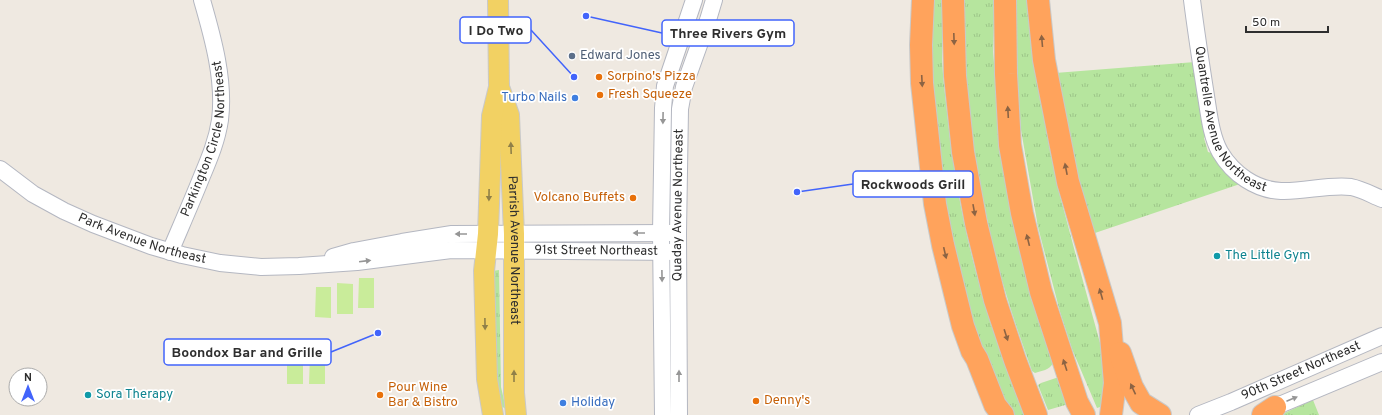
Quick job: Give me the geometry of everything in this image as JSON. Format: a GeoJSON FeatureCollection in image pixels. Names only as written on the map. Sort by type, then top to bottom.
{"type":"FeatureCollection","features":[{"type":"Feature","properties":{"kind":"highway"},"geometry":{"type":"LineString","coordinates":[[923,0],[921,45],[922,83],[935,204],[954,291],[972,351],[977,359],[995,405],[1002,415]]}},
{"type":"Feature","properties":{"kind":"highway"},"geometry":{"type":"LineString","coordinates":[[953,0],[955,76],[964,152],[976,223],[995,300],[1014,360],[1036,415]]}},
{"type":"Feature","properties":{"kind":"highway"},"geometry":{"type":"LineString","coordinates":[[1005,0],[1006,74],[1010,145],[1022,213],[1041,292],[1081,408]]}},
{"type":"Feature","properties":{"kind":"highway"},"geometry":{"type":"LineString","coordinates":[[1038,0],[1044,60],[1068,182],[1110,323],[1132,387],[1141,403],[1160,415]]}},
{"type":"Feature","properties":{"kind":"highway"},"geometry":{"type":"LineString","coordinates":[[1110,323],[1115,383],[1112,415]]}},
{"type":"Feature","properties":{"kind":"highway"},"geometry":{"type":"LineString","coordinates":[[972,351],[972,360],[988,415]]}},
{"type":"Feature","properties":{"kind":"main road","name":"Parrish Avenue Northeast"},"geometry":{"type":"LineString","coordinates":[[493,415],[486,379],[484,271],[487,243],[492,116],[499,86],[498,0]]}},
{"type":"Feature","properties":{"kind":"main road","name":"Parrish Avenue Northeast"},"geometry":{"type":"LineString","coordinates":[[499,86],[510,115],[514,243],[514,393],[516,415]]}},
{"type":"Feature","properties":{"kind":"street","name":"Parkington Circle Northeast"},"geometry":{"type":"LineString","coordinates":[[170,252],[215,144],[220,120],[221,97],[219,75],[211,29],[202,0]]}},
{"type":"Feature","properties":{"kind":"street","name":"Quaday Avenue Northeast"},"geometry":{"type":"LineString","coordinates":[[663,415],[661,233],[663,108],[665,86],[694,0]]}},
{"type":"Feature","properties":{"kind":"street","name":"Quaday Avenue Northeast"},"geometry":{"type":"LineString","coordinates":[[680,415],[678,233],[680,109],[684,87],[714,0]]}},
{"type":"Feature","properties":{"kind":"street","name":"Quantrelle Avenue Northeast"},"geometry":{"type":"LineString","coordinates":[[1192,0],[1198,44],[1214,133],[1220,151],[1230,166],[1242,177],[1258,186],[1274,191],[1350,187],[1382,199]]}},
{"type":"Feature","properties":{"kind":"street","name":"Park Avenue Northeast"},"geometry":{"type":"LineString","coordinates":[[0,169],[33,194],[64,211],[122,236],[170,252],[220,263],[261,267],[298,266],[354,251],[452,234],[487,243],[514,243]]}},
{"type":"Feature","properties":{"kind":"street","name":"91st Street Northeast"},"geometry":{"type":"LineString","coordinates":[[514,243],[678,233]]}},
{"type":"Feature","properties":{"kind":"street","name":"91st Street Northeast"},"geometry":{"type":"LineString","coordinates":[[514,243],[678,252]]}},
{"type":"Feature","properties":{"kind":"street","name":"90th Street Northeast"},"geometry":{"type":"LineString","coordinates":[[1198,415],[1382,336]]}},
{"type":"Feature","properties":{"kind":"street","name":"90th Street Northeast"},"geometry":{"type":"LineString","coordinates":[[1265,412],[1382,362]]}},
{"type":"Feature","properties":{"kind":"green space"},"geometry":{"type":"Polygon","coordinates":[[[929,0],[942,0],[942,60],[948,121],[959,196],[967,234],[986,307],[1011,380],[1025,415],[1005,415],[989,380],[949,233],[927,82],[929,0]]]}},
{"type":"Feature","properties":{"kind":"green space"},"geometry":{"type":"Polygon","coordinates":[[[964,0],[995,0],[993,52],[999,116],[1053,363],[1048,369],[1035,373],[1032,371],[1028,360],[1001,278],[981,188],[968,108],[963,27],[964,0]]]}},
{"type":"Feature","properties":{"kind":"green space"},"geometry":{"type":"Polygon","coordinates":[[[1015,0],[1031,0],[1037,68],[1049,145],[1059,192],[1105,361],[1107,380],[1103,406],[1097,408],[1072,349],[1060,312],[1038,227],[1021,130],[1015,59],[1015,0]]]}},
{"type":"Feature","properties":{"kind":"green space"},"geometry":{"type":"Polygon","coordinates":[[[1195,62],[1206,136],[1204,138],[1208,152],[1212,153],[1240,184],[1092,234],[1073,158],[1055,73],[1195,62]]]}},
{"type":"Feature","properties":{"kind":"green space"},"geometry":{"type":"Polygon","coordinates":[[[499,270],[501,387],[506,409],[499,405],[496,391],[492,271],[499,270]]]}},
{"type":"Feature","properties":{"kind":"green space"},"geometry":{"type":"Polygon","coordinates":[[[359,278],[374,278],[374,308],[358,308],[359,278]]]}},
{"type":"Feature","properties":{"kind":"green space"},"geometry":{"type":"Polygon","coordinates":[[[337,283],[353,284],[353,314],[337,314],[337,283]]]}},
{"type":"Feature","properties":{"kind":"green space"},"geometry":{"type":"Polygon","coordinates":[[[316,287],[331,287],[331,318],[315,317],[316,287]]]}},
{"type":"Feature","properties":{"kind":"green space"},"geometry":{"type":"Polygon","coordinates":[[[287,354],[303,354],[303,384],[287,384],[287,354]]]}},
{"type":"Feature","properties":{"kind":"green space"},"geometry":{"type":"Polygon","coordinates":[[[310,354],[325,354],[325,384],[309,384],[310,354]]]}},
{"type":"Feature","properties":{"kind":"green space"},"geometry":{"type":"Polygon","coordinates":[[[1058,378],[1072,403],[1048,410],[1038,385],[1058,378]]]}},
{"type":"Feature","properties":{"kind":"green space"},"geometry":{"type":"Polygon","coordinates":[[[1313,400],[1319,415],[1280,415],[1313,400]]]}},
{"type":"Feature","properties":{"kind":"place","name":"Three Rivers Gym"},"geometry":{"type":"Point","coordinates":[586,16]}},
{"type":"Feature","properties":{"kind":"place","name":"Edward Jones"},"geometry":{"type":"Point","coordinates":[572,56]}},
{"type":"Feature","properties":{"kind":"place","name":"I Do Two"},"geometry":{"type":"Point","coordinates":[574,77]}},
{"type":"Feature","properties":{"kind":"place","name":"Sorpino's Pizza"},"geometry":{"type":"Point","coordinates":[599,77]}},
{"type":"Feature","properties":{"kind":"place","name":"Fresh Squeeze"},"geometry":{"type":"Point","coordinates":[600,95]}},
{"type":"Feature","properties":{"kind":"place","name":"Turbo Nails"},"geometry":{"type":"Point","coordinates":[575,98]}},
{"type":"Feature","properties":{"kind":"place","name":"Rockwoods Grill"},"geometry":{"type":"Point","coordinates":[797,192]}},
{"type":"Feature","properties":{"kind":"place","name":"Volcano Buffets"},"geometry":{"type":"Point","coordinates":[633,198]}},
{"type":"Feature","properties":{"kind":"place","name":"The Little Gym"},"geometry":{"type":"Point","coordinates":[1217,256]}},
{"type":"Feature","properties":{"kind":"place","name":"Boondox Bar and Grille"},"geometry":{"type":"Point","coordinates":[378,333]}},
{"type":"Feature","properties":{"kind":"place","name":"Sora Therapy"},"geometry":{"type":"Point","coordinates":[88,395]}},
{"type":"Feature","properties":{"kind":"place","name":"Pour Wine Bar & Bistro"},"geometry":{"type":"Point","coordinates":[380,395]}},
{"type":"Feature","properties":{"kind":"place","name":"Denny's"},"geometry":{"type":"Point","coordinates":[756,401]}},
{"type":"Feature","properties":{"kind":"place","name":"Holiday"},"geometry":{"type":"Point","coordinates":[563,403]}}]}
